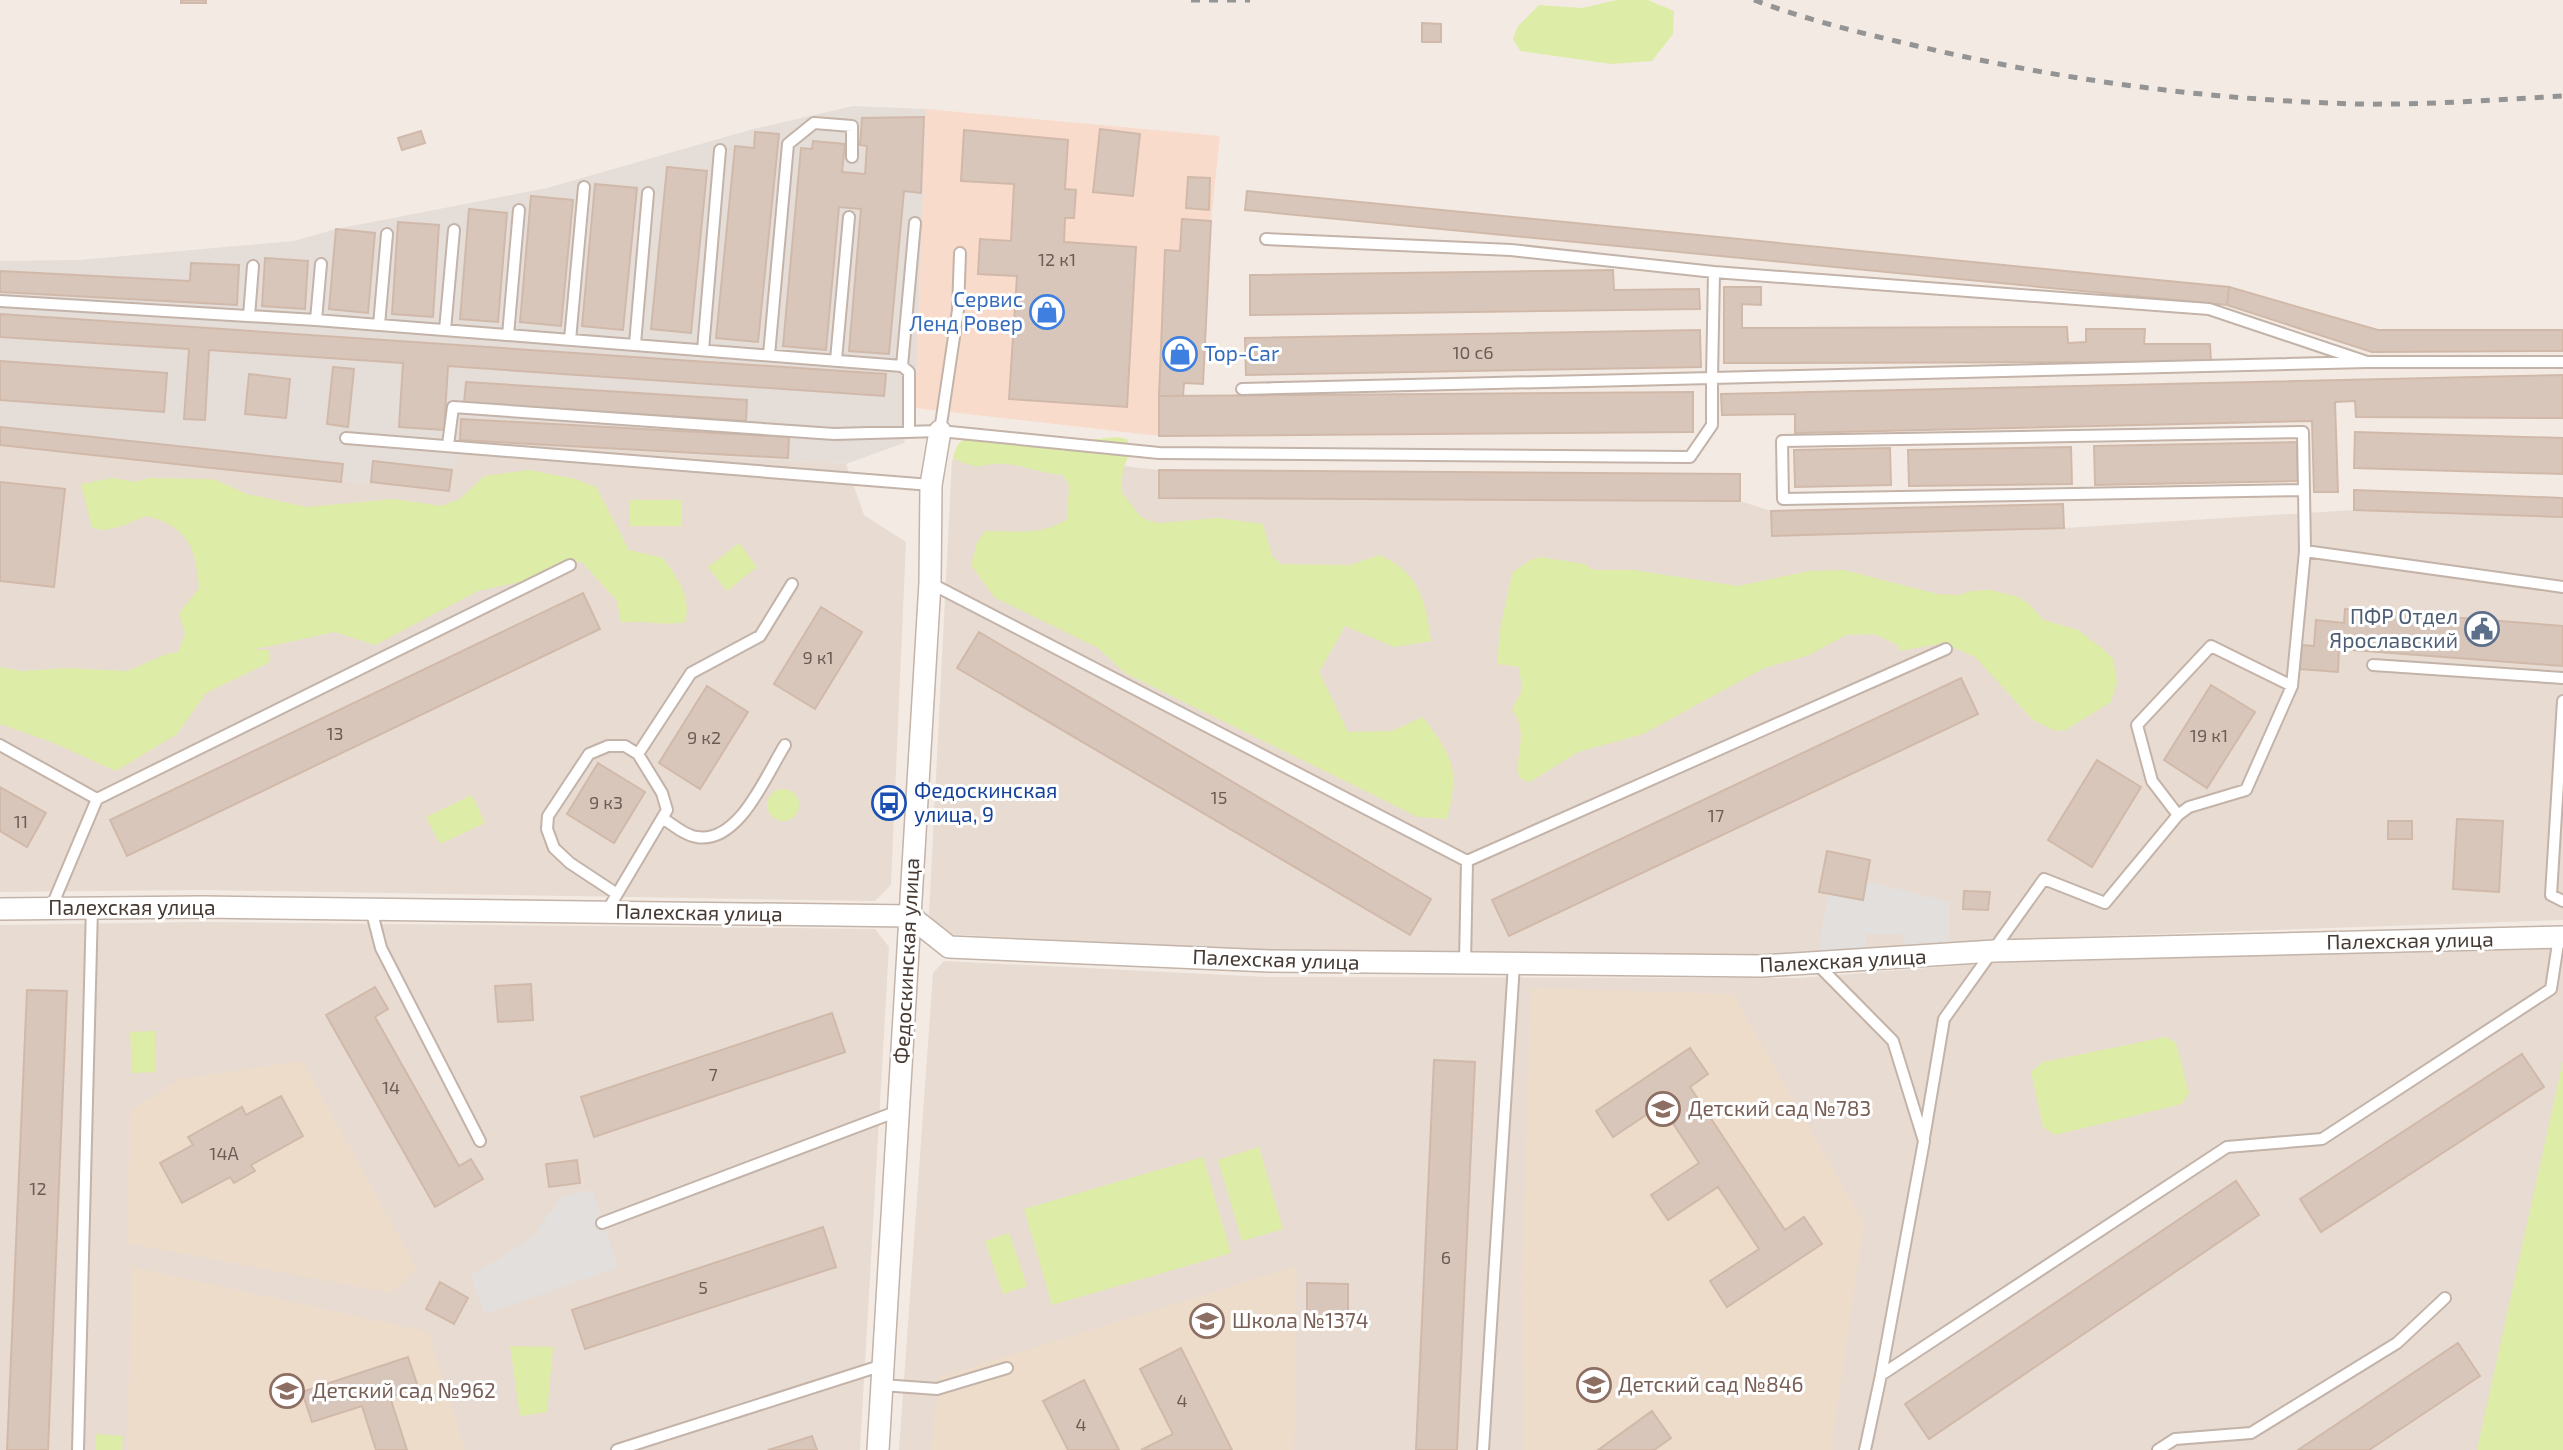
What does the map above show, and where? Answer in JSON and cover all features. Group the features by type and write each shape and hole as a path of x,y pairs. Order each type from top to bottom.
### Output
{"street":[{"name":"Федоскинская улица","path":"878,1450 930,583 931,485 940,431"},
{"name":"Палехская улица","path":"0,909 371,909 612,903 910,916 949,947 1269,961 1514,964 1762,966 1994,951 2561,937"}],"lane":[{"path":"769,355 788,144 814,122 852,126 852,157"},
{"path":"703,350 720,150"},
{"path":"570,340 584,187"},
{"path":"635,344 648,193"},
{"path":"508,335 519,209"},
{"path":"836,360 849,218"},
{"path":"902,366 915,223"},
{"path":"445,330 454,230"},
{"path":"379,325 387,234"},
{"path":"1266,239 1511,250 1714,272 2209,309 2367,362"},
{"path":"940,431 958,310 960,253"},
{"path":"316,320 321,264"},
{"path":"248,316 253,266"},
{"path":"448,445 453,407 834,434 940,431 1159,453 1690,457 1712,425 1714,272"},
{"path":"0,301 316,320 902,366 909,372 909,432"},
{"path":"1242,389 2367,362 2563,362"},
{"path":"1865,1450 1924,1141 1944,1019 2044,879 2105,903 2178,815 2189,807 2246,790 2292,686 2305,551 2304,490 2303,432 1782,441 1783,499 2304,490"},
{"path":"346,438 931,485"},
{"path":"2305,551 2563,587"},
{"path":"51,908 97,799 570,565"},
{"path":"930,583 1467,861"},
{"path":"638,754 691,673 760,636 792,584"},
{"path":"2178,815 2152,781 2137,725 2211,646 2292,686"},
{"path":"1467,861 1946,649"},
{"path":"2374,665 2563,678"},
{"path":"2563,701 2551,895 2563,901"},
{"path":"0,745 97,799"},
{"path":"664,819 694,837 723,833 738,821 785,745"},
{"path":"608,746 625,746 638,754 662,793 667,810 664,819 612,903 554,848 547,829 548,816 589,754 608,746"},
{"path":"1465,963 1467,861"},
{"path":"79,1450 92,908"},
{"path":"371,909 381,948 480,1142"},
{"path":"1881,1375 2227,1147 2322,1139 2551,989 2561,937"},
{"path":"1816,963 1893,1041 1924,1141"},
{"path":"1482,1450 1514,964"},
{"path":"602,1223 898,1111"},
{"path":"2158,1450 2175,1439 2251,1433 2397,1343 2445,1298"},
{"path":"617,1450 883,1375 937,1389 1007,1368"}],"shaded area":[{"path":"853,106 926,109 915,408 904,443 846,464 460,440 449,491 0,445 0,261 78,260 294,241 336,229 547,188 753,129"},
{"path":"926,109 1220,136 1211,221 1203,384 1184,383 1183,396 1159,396 1159,436 915,408"},
{"path":"460,440 846,464 864,515 906,542 891,885 875,901 202,890 0,892 0,445 449,491"},
{"path":"966,448 1159,470 1160,498 1740,501 1771,511 1772,536 2064,528 2354,510 2563,517 2563,920 2073,937 1766,954 1267,951 945,934 929,915 952,460"},
{"path":"1866,881 1950,902 1949,955 1905,958 1903,934 1866,934 1866,960 1816,963 1828,893 1862,900"},
{"path":"201,922 875,929 889,947 860,1450 0,1450 0,925"},
{"path":"2466,946 2563,949 2563,1450 899,1450 933,973 944,961 1268,977 1798,978 2071,957"},
{"name":"Детский сад №783","path":"1531,988 1733,994 1864,1223 1831,1450 1523,1450 1522,1267"},
{"path":"302,1061 417,1269 392,1293 127,1243 130,1111 180,1079"},
{"path":"592,1190 618,1268 484,1314 471,1276 532,1237 562,1196"},
{"name":"Школа №1374","path":"1297,1266 1294,1450 931,1450 939,1377"},
{"name":"Детский сад №962","path":"132,1267 428,1332 465,1450 127,1450"}],"green space":[{"path":"1617,0 1648,0 1674,11 1673,34 1652,61 1611,64 1520,51 1513,39 1518,26 1539,5 1582,8"},
{"path":"974,437 1034,446 1116,437 1127,439 1131,450 1123,469 1121,491 1140,516 1149,521 1161,523 1217,518 1263,524 1272,556 1281,564 1350,565 1379,555 1403,570 1412,579 1423,601 1431,641 1394,647 1345,626 1319,672 1348,732 1392,731 1423,717 1441,743 1451,764 1453,787 1447,819 1418,817 1125,673 1098,648 994,597 971,565 977,542 985,531 1038,530 1067,519 1069,485 1063,475 1007,464 976,466 953,458 960,443"},
{"path":"529,470 575,479 596,487 629,550 663,558 673,573 685,596 685,622 621,623 617,601 582,562 572,562 552,575 478,591 375,645 335,632 252,650 269,650 270,662 206,693 177,734 116,771 54,743 0,724 0,667 22,671 67,668 127,671 178,652 185,634 179,613 199,588 195,561 187,541 172,526 146,516 113,529 92,528 81,484 113,478 136,482 148,478 205,479 216,480 247,494 307,507 394,499 441,506 460,499 484,476"},
{"path":"630,500 682,500 682,526 630,526"},
{"path":"739,543 757,567 727,591 708,567"},
{"path":"1540,557 1585,564 1593,570 1633,570 1738,586 1809,571 1844,570 1937,594 1960,595 1971,591 1990,590 2015,596 2028,603 2043,620 2078,630 2113,659 2117,681 2111,702 2064,731 2053,730 2033,720 1975,657 1944,643 1900,651 1898,645 1874,634 1846,635 1807,656 1764,668 1643,734 1578,752 1530,782 1519,778 1521,735 1512,710 1522,690 1519,667 1497,664 1500,629 1512,573 1530,560"},
{"path":"783,789 794,794 799,805 794,816 783,821 772,816 767,805 772,794"},
{"path":"472,795 485,823 440,844 426,817"},
{"path":"155,1031 156,1072 132,1073 130,1032"},
{"path":"2166,1037 2176,1043 2189,1093 2182,1104 2055,1135 2043,1127 2031,1072 2043,1062"},
{"path":"2563,1061 2563,1450 2477,1450"},
{"path":"1259,1147 1283,1229 1242,1241 1218,1160"},
{"path":"1203,1157 1231,1253 1052,1305 1024,1209"},
{"path":"1009,1233 1027,1286 1003,1294 985,1241"},
{"path":"510,1346 553,1347 547,1412 520,1416"},
{"path":"96,1434 123,1436 122,1450 95,1450"}],"building":[{"path":"181,0 206,0 206,3 181,3"},
{"path":"1422,23 1441,24 1441,42 1422,42"},
{"path":"924,117 921,193 904,191 889,354 849,351 861,209 839,207 826,350 783,346 801,148 812,149 813,141 845,144 842,172 865,174 867,146 860,145 862,118"},
{"path":"1100,129 1140,134 1133,196 1093,192"},
{"path":"964,130 1068,140 1065,189 1076,190 1074,218 1065,218 1064,242 1136,247 1127,407 1009,399 1017,276 978,274 980,239 1011,241 1014,184 961,181"},
{"path":"421,131 425,143 402,150 398,138"},
{"path":"755,132 779,134 758,342 716,338 735,146 754,148"},
{"path":"667,167 707,171 691,333 651,329"},
{"path":"1188,177 1210,178 1209,210 1186,208"},
{"path":"595,184 637,188 623,330 582,326"},
{"path":"1247,191 2229,287 2227,305 1245,210"},
{"path":"531,196 573,200 561,326 520,322"},
{"path":"469,209 507,213 498,322 460,319"},
{"path":"1182,219 1211,221 1203,384 1184,383 1183,396 1159,396 1165,250 1180,251"},
{"path":"398,222 439,225 433,317 392,314"},
{"path":"336,229 375,233 368,313 329,309"},
{"path":"265,258 308,261 305,309 262,306"},
{"path":"191,263 239,265 237,305 0,292 0,271 190,281"},
{"path":"1613,270 1614,290 1699,289 1700,309 1250,315 1250,275"},
{"path":"1724,287 1761,287 1761,305 1742,304 1742,328 2067,327 2068,343 2086,342 2086,329 2145,329 2144,344 2210,344 2211,362 1724,363"},
{"path":"2229,287 2378,330 2563,330 2563,351 2372,352 2227,305"},
{"path":"0,314 886,374 884,396 448,366 444,430 399,427 403,363 209,350 205,420 184,419 189,349 0,337"},
{"path":"1700,330 1701,367 1246,375 1245,338"},
{"path":"0,361 167,373 164,412 0,400"},
{"path":"333,367 354,369 348,427 327,424"},
{"path":"249,374 290,379 286,418 245,414"},
{"path":"2563,375 2563,418 2356,417 2355,401 2335,402 2338,492 2314,492 2312,421 1795,433 1795,414 1722,415 1721,394"},
{"path":"466,382 747,400 746,421 464,403"},
{"path":"1693,392 1693,432 1159,436 1159,396"},
{"path":"461,419 789,437 788,458 460,440"},
{"path":"0,427 343,464 341,482 0,445"},
{"path":"2355,432 2563,438 2563,474 2354,468"},
{"path":"2297,442 2298,481 2095,485 2094,446"},
{"path":"2071,447 2072,484 1909,486 1908,450"},
{"path":"1890,448 1891,485 1795,487 1794,450"},
{"path":"373,461 452,470 449,491 371,482"},
{"path":"1159,470 1740,474 1740,501 1159,498"},
{"path":"0,482 65,489 54,587 0,581"},
{"path":"2354,490 2563,498 2563,517 2354,510"},
{"path":"2063,504 2064,528 1772,536 1771,511"},
{"path":"583,593 600,629 127,856 110,820"},
{"path":"821,607 862,632 815,709 774,684"},
{"path":"2345,609 2563,626 2563,666 2339,649 2338,672 2300,669 2302,645 2314,646 2316,620 2344,623"},
{"path":"979,632 1431,899 1410,935 957,668"},
{"path":"1961,678 1978,714 1509,936 1492,900"},
{"path":"2211,685 2255,712 2207,788 2164,760"},
{"path":"707,686 748,712 700,789 659,763"},
{"path":"2097,760 2141,787 2092,867 2048,840"},
{"path":"598,763 645,792 614,843 567,814"},
{"path":"0,787 46,813 27,847 0,831"},
{"path":"2457,819 2503,821 2499,892 2453,889"},
{"path":"2388,821 2412,821 2412,839 2388,839"},
{"path":"1827,851 1870,860 1863,900 1819,892"},
{"path":"1964,891 1990,892 1988,910 1963,909"},
{"path":"531,984 533,1020 498,1022 495,986"},
{"path":"375,987 388,1009 375,1017 459,1166 471,1159 483,1179 435,1207 326,1015"},
{"path":"27,990 67,991 48,1450 7,1450"},
{"path":"832,1013 845,1052 594,1137 581,1097"},
{"path":"1690,1048 1708,1074 1690,1087 1785,1230 1804,1217 1822,1244 1727,1307 1710,1281 1759,1249 1718,1187 1668,1220 1651,1195 1699,1163 1661,1105 1613,1137 1596,1111"},
{"path":"2522,1054 2544,1087 2321,1232 2300,1199"},
{"path":"1434,1060 1475,1062 1457,1450 1416,1450"},
{"path":"281,1096 303,1136 251,1165 255,1171 234,1183 230,1177 182,1203 160,1163 193,1145 188,1137 242,1107 246,1115"},
{"path":"577,1160 580,1183 549,1187 546,1164"},
{"path":"2236,1181 2259,1215 1929,1439 1905,1404"},
{"path":"823,1227 836,1267 585,1349 572,1310"},
{"path":"440,1282 468,1298 454,1324 426,1309"},
{"path":"1307,1283 1348,1284 1348,1321 1307,1321"},
{"path":"2458,1343 2480,1376 2369,1450 2298,1450"},
{"path":"1181,1348 1232,1450 1141,1450 1173,1434 1140,1369"},
{"path":"408,1357 418,1387 390,1397 407,1450 376,1450 362,1406 312,1422 302,1392"},
{"path":"1084,1380 1119,1450 1068,1450 1043,1401"},
{"path":"1652,1411 1671,1438 1654,1450 1598,1450"},
{"path":"812,1436 817,1450 768,1450 778,1447"}],"railway":[{"path":"1191,0 1250,0"},
{"path":"1754,0 1834,26 1971,58 2080,78 2190,93 2357,104 2563,96"}],"place":[{"name":"Сервис Ленд Ровер","path":"1047,312"},
{"name":"Top-Car","path":"1180,354"},
{"name":"ПФР Отдел Ярославский","path":"2482,629"},
{"name":"Федоскинская улица, 9","path":"889,803"},
{"name":"Детский сад №783","path":"1663,1109"},
{"name":"Школа №1374","path":"1207,1321"},
{"name":"Детский сад №846","path":"1594,1385"},
{"name":"Детский сад №962","path":"287,1391"}]}
